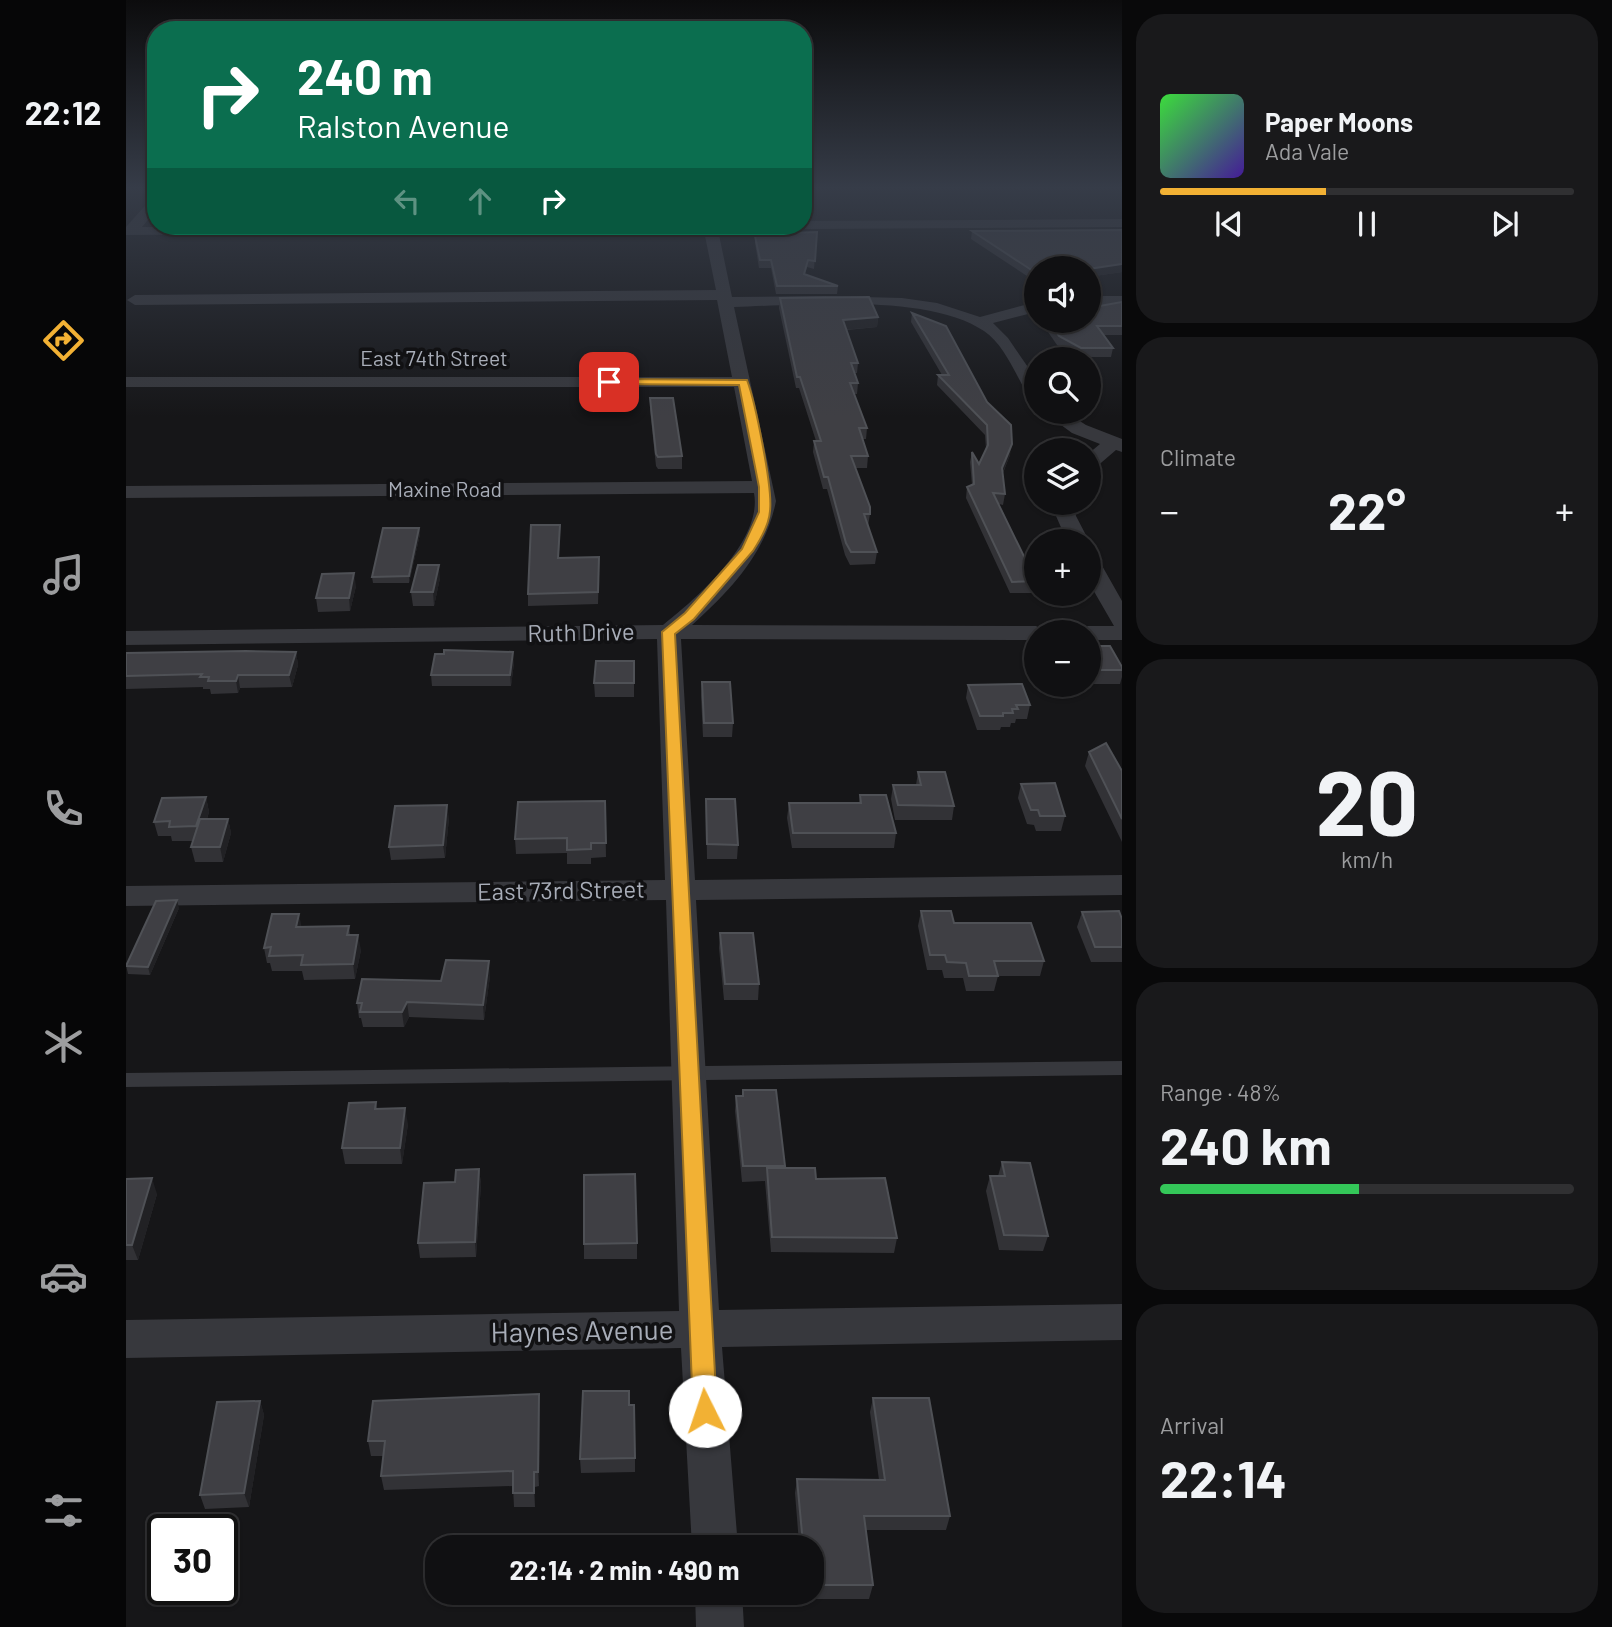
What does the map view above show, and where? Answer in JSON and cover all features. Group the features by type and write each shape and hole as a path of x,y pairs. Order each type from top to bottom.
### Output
{"street":[{"path":"714,1535 699,1329 668,632 689,616 747,551 755,539 765,512 765,487 719,265"},
{"path":"135,300 726,299 903,303 945,310 979,322 997,334 1024,376"},
{"path":"1101,301 1122,301"},
{"path":"979,322 1024,310"},
{"name":"East 74th Street","path":"126,382 743,382"},
{"path":"1071,424 1117,444"},
{"path":"1101,455 1117,444"},
{"name":"Maxine Road","path":"126,492 765,487"},
{"path":"1101,583 1122,621"},
{"name":"Ruth Drive","path":"126,638 668,632 1024,633"},
{"path":"1101,633 1122,633"},
{"name":"East 73rd Street","path":"126,896 1122,885"},
{"name":"Haynes Avenue","path":"126,1339 1122,1322"},
{"path":"719,1605 720,1627"}],"lane":[{"path":"126,1080 1122,1068"}],"building":[{"path":"772,265 807,265 804,274 838,286 777,286"},
{"path":"869,297 878,317 843,320 858,363 851,363 858,383 850,383 867,428 859,428 868,456 851,456 870,507 870,514 864,514 877,552 851,552 846,543 828,477 824,477 814,441 821,441 800,377 797,377 780,298"},
{"path":"1122,302 1122,326 1101,326 1101,306"},
{"path":"912,313 946,326 987,402 1011,425 1012,444 1002,468 1005,494 993,493 1024,556 1024,582 1012,582 967,487 974,484 972,452 979,464 988,445 987,425 938,375 949,375"},
{"path":"1101,332 1113,348 1079,347 1057,333"},
{"path":"650,398 673,398 682,456 658,457 656,454"},
{"path":"531,525 560,525 558,558 599,557 598,592 528,594"},
{"path":"383,528 419,528 409,576 372,577"},
{"path":"418,565 439,565 433,592 411,592"},
{"path":"354,573 349,598 316,598 322,574"},
{"path":"1101,646 1110,646 1122,670 1101,670"},
{"path":"444,650 513,652 510,675 431,675 435,654 444,654"},
{"path":"296,652 289,675 238,675 236,681 208,681 209,677 200,677 202,674 126,676 126,653"},
{"path":"596,661 634,661 634,683 594,683"},
{"path":"702,682 730,682 733,723 704,723"},
{"path":"1022,684 1024,697 1027,697 1030,705 1016,705 1018,709 1012,709 1013,713 1003,713 1003,716 980,716 968,685"},
{"path":"1106,743 1122,771 1122,819 1089,752"},
{"path":"918,772 945,772 954,806 898,805 893,785 921,785"},
{"path":"1055,783 1065,816 1040,816 1038,810 1031,810 1021,784"},
{"path":"860,795 886,795 896,833 793,833 789,803 861,803"},
{"path":"206,797 196,826 169,827 170,821 154,822 162,798"},
{"path":"706,799 735,799 738,845 707,844"},
{"path":"605,801 606,843 591,843 591,849 567,850 567,838 515,839 518,802"},
{"path":"447,805 443,845 389,847 395,806"},
{"path":"200,819 228,819 220,847 191,847"},
{"path":"177,900 148,967 126,966 156,901"},
{"path":"921,911 951,911 954,923 1031,923 1044,961 994,961 998,976 969,976 966,963 947,962 945,955 930,955"},
{"path":"1119,911 1122,919 1122,947 1095,947 1082,912"},
{"path":"272,914 299,914 296,927 349,926 347,935 358,935 353,964 301,965 303,955 269,956 271,947 264,948"},
{"path":"720,933 753,933 759,984 725,984"},
{"path":"446,960 489,961 483,1005 407,1002 402,1012 360,1012 362,1003 357,1003 362,979 441,981"},
{"path":"743,1090 776,1090 785,1166 743,1166 736,1096 743,1096"},
{"path":"376,1102 375,1109 405,1108 400,1148 342,1148 349,1103"},
{"path":"1002,1162 1030,1163 1048,1236 1004,1235 990,1176 1005,1176"},
{"path":"767,1168 815,1168 816,1179 885,1178 897,1238 772,1237"},
{"path":"479,1169 475,1242 418,1243 424,1183 455,1182 456,1170"},
{"path":"635,1174 637,1243 584,1244 584,1175"},
{"path":"152,1178 132,1245 126,1245 126,1179"},
{"path":"583,1391 629,1391 629,1405 634,1405 635,1458 580,1459"},
{"path":"539,1394 538,1472 534,1472 534,1493 513,1493 513,1471 381,1476 385,1441 368,1441 373,1401"},
{"path":"873,1398 929,1398 950,1516 864,1516 873,1585 824,1585 824,1535 802,1535 797,1479 885,1480"},
{"path":"260,1401 244,1493 200,1495 217,1402"}],"route":[{"path":"609,382 743,382 765,487 765,512 755,539 747,551 689,616 668,632 699,1329 705,1411"}]}
